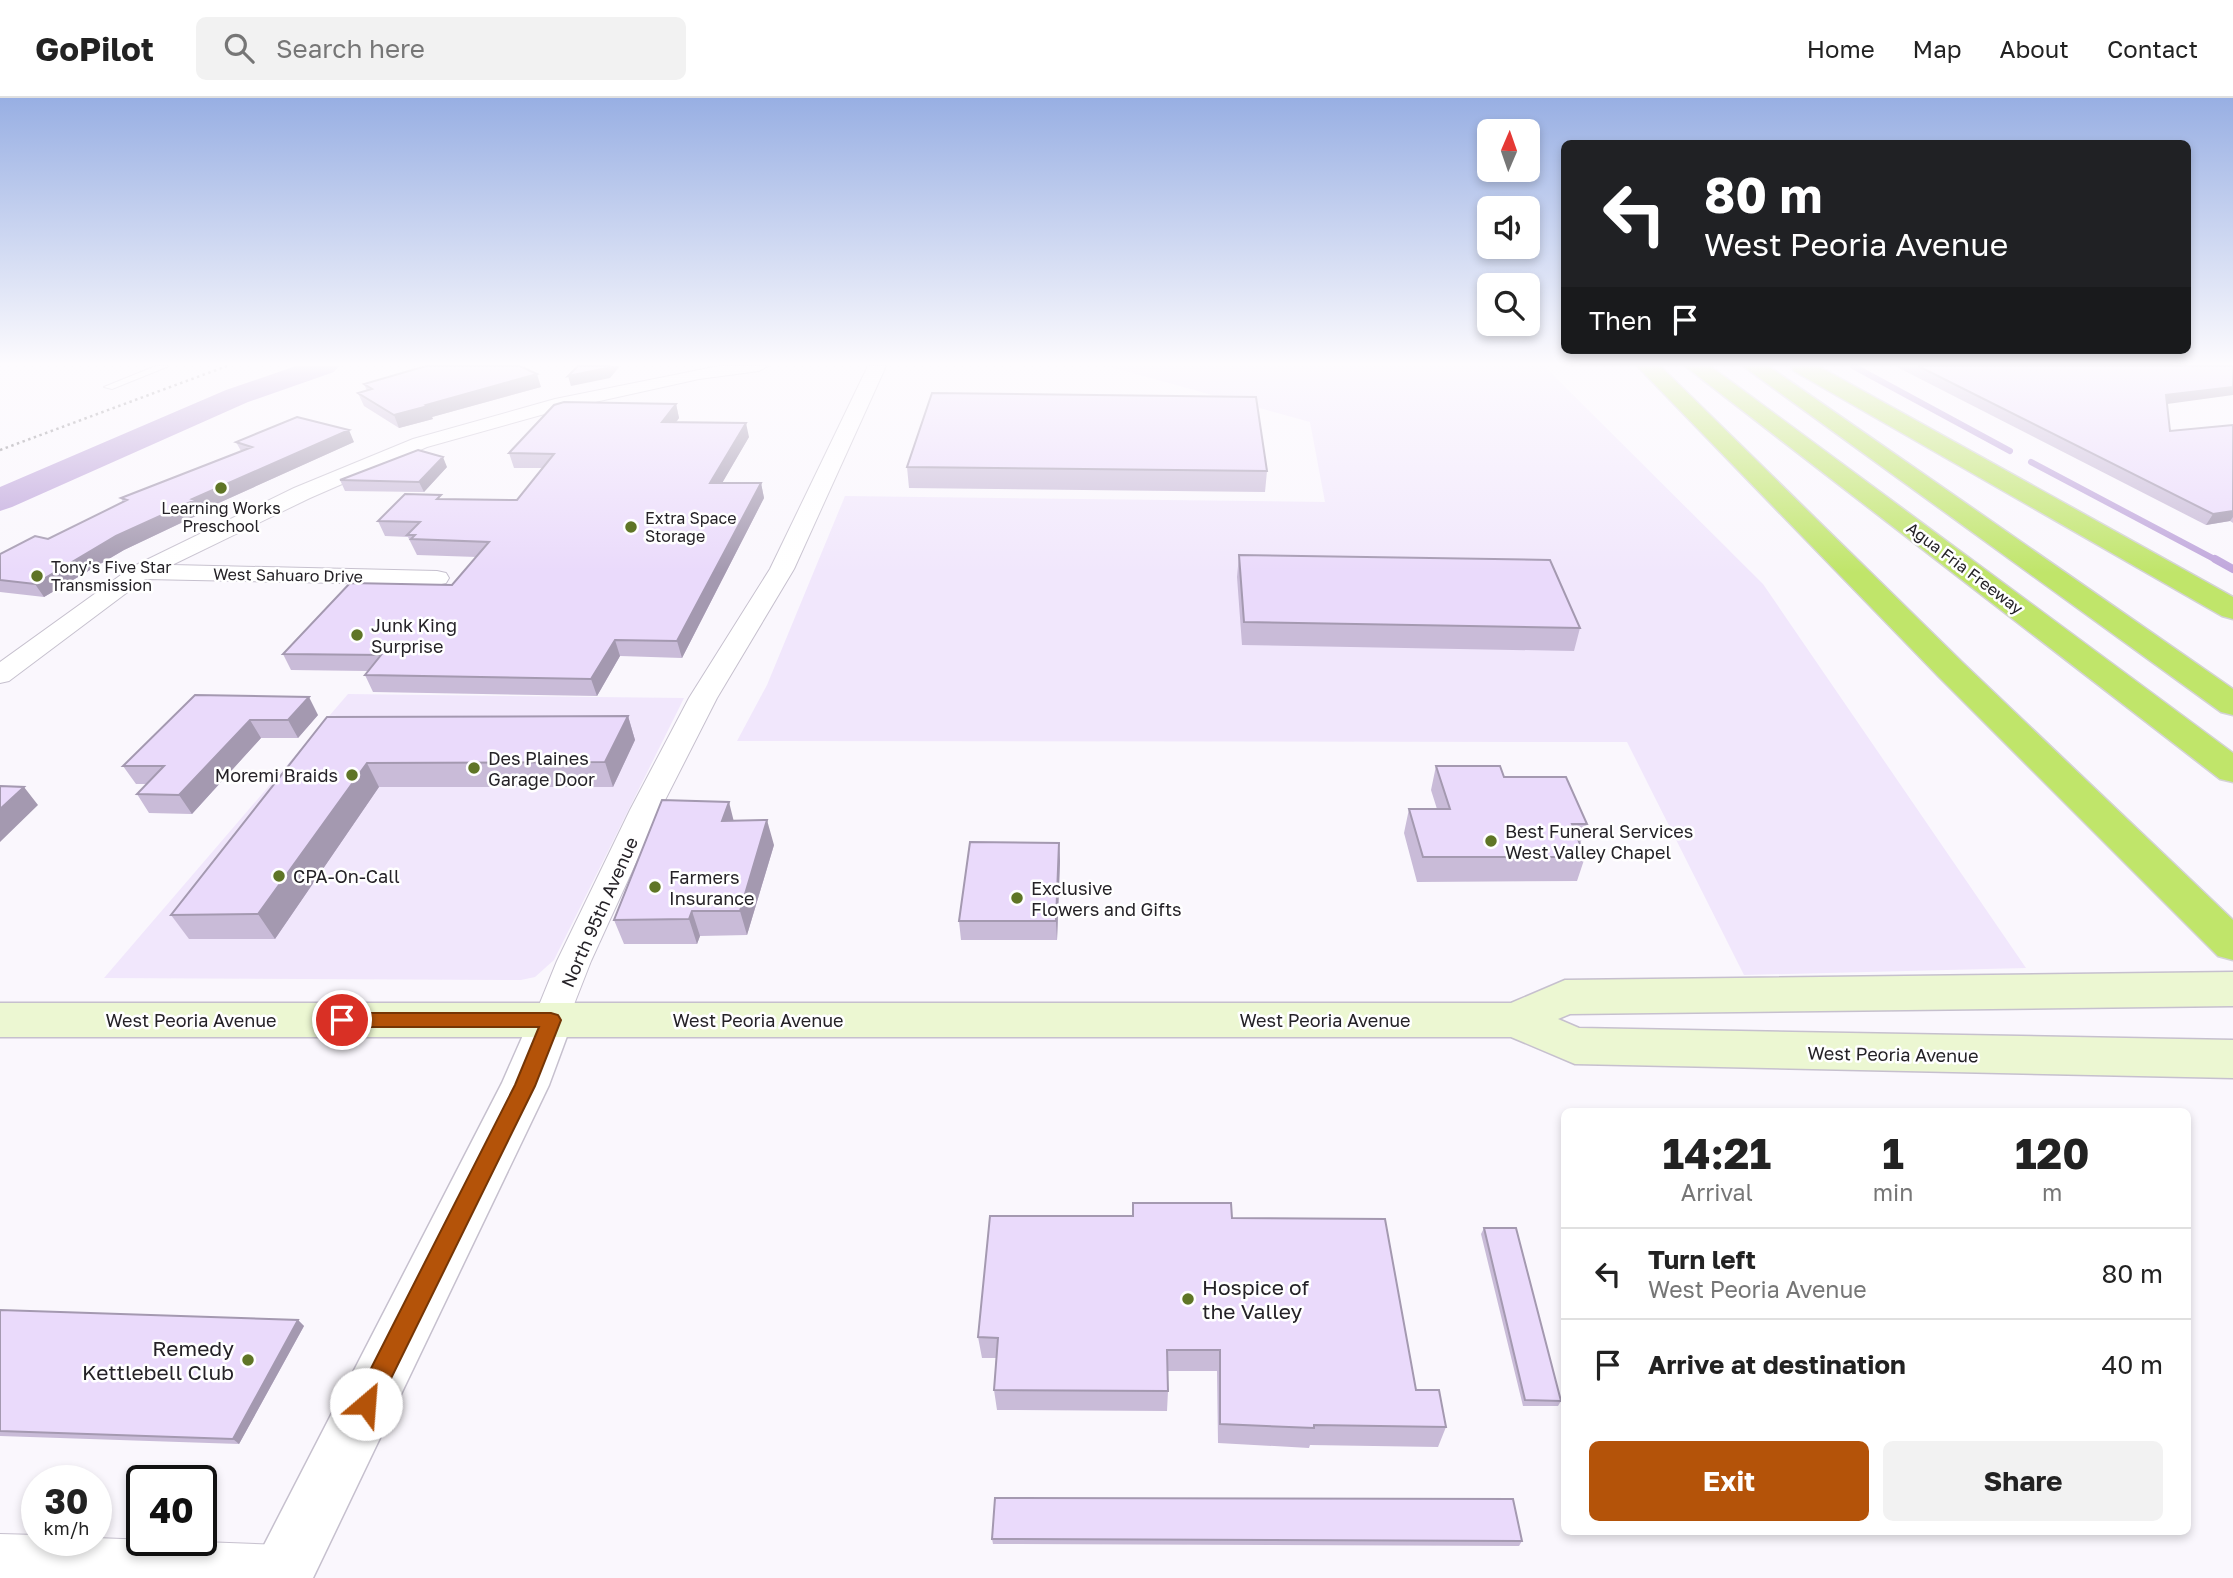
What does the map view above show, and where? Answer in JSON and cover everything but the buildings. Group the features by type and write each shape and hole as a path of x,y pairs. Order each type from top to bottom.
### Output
{"highway":[{"path":"1717,435 1951,670 2233,945"},
{"name":"Agua Fria Freeway","path":"1788,435 2233,771"},
{"path":"1852,435 2233,705"},
{"path":"1924,435 2233,610"}],"main road":[{"name":"West Peoria Avenue","path":"1516,1020 1565,997 2233,989"},
{"name":"West Peoria Avenue","path":"0,1020 1516,1020 1575,1046 2233,1059"}],"street":[{"path":"0,675 140,572 302,493 444,435"},
{"name":"North 95th Avenue","path":"281,1574 525,1086 574,961 645,810 703,698 782,569 845,435"},
{"name":"West Sahuaro Drive","path":"140,572 437,578"},
{"path":"0,1560 281,1574"}],"path":[{"path":"0,450 40,435"}],"shaded area":[{"path":"1312,435 1613,435 1763,584 2026,968 1744,975 1627,742 737,741 767,685 845,496 1325,502"},
{"path":"348,694 684,698 554,960 535,977 521,980 104,978"}],"waterway":[{"path":"0,500 148,435"},
{"path":"1981,435 2010,451"},
{"path":"2031,462 2218,561"},
{"path":"2215,559 2233,569"}],"place":[{"name":"Learning Works Preschool","path":"221,488"},
{"name":"Extra Space Storage","path":"631,527"},
{"name":"Tony's Five Star Transmission","path":"37,576"},
{"name":"Junk King Surprise","path":"357,635"},
{"name":"Des Plaines Garage Door","path":"474,768"},
{"name":"Moremi Braids","path":"352,775"},
{"name":"Best Funeral Services West Valley Chapel","path":"1491,841"},
{"name":"CPA-On-Call","path":"279,876"},
{"name":"Farmers Insurance","path":"655,887"},
{"name":"Exclusive Flowers and Gifts","path":"1017,898"},
{"name":"Hospice of the Valley","path":"1188,1299"},
{"name":"Remedy Kettlebell Club","path":"248,1360"}],"route":[{"path":"342,1020 551,1020 525,1086 366,1404"}]}
